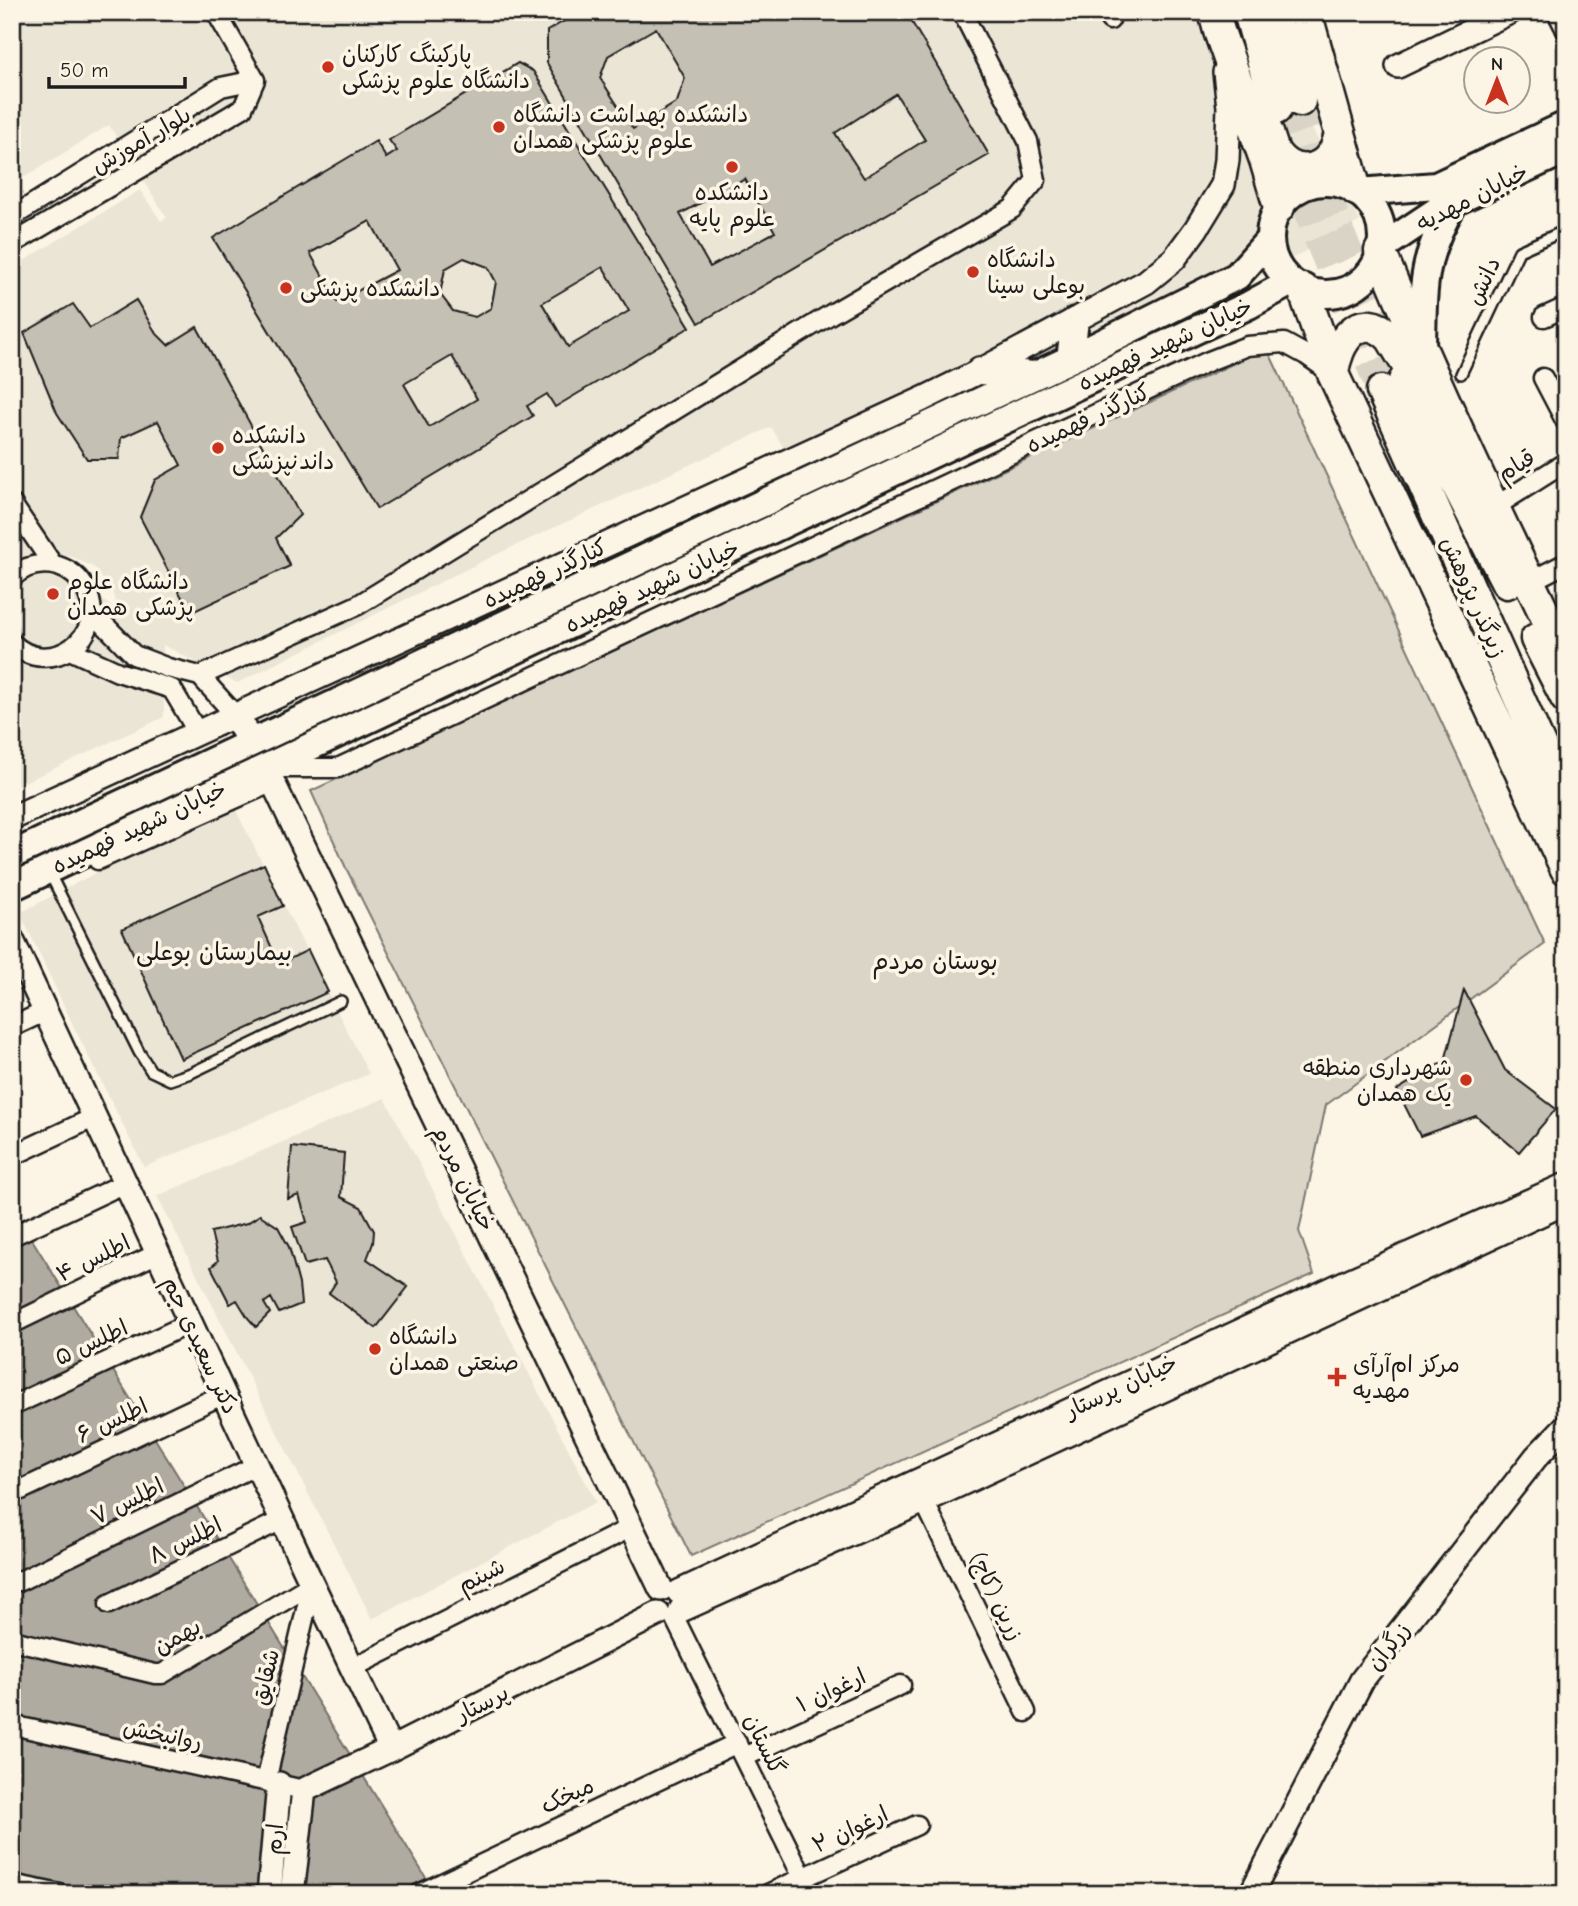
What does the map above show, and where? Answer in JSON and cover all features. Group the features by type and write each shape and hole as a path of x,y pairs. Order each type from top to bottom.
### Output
{"highway":[{"path":"1249,12 1288,105 1275,12"},
{"path":"1306,12 1357,191"},
{"path":"1217,22 1279,207"},
{"path":"1236,77 1254,92 1275,152 1286,165 1300,170 1312,169 1332,155 1340,133"},
{"path":"1381,250 1422,352 1478,476 1566,658"},
{"path":"1297,286 1333,374 1566,869"},
{"path":"1333,374 1337,352 1349,334 1361,327 1370,326 1384,331 1478,476"},
{"name":"زیرگذر پژوهش","path":"1566,698 1393,386 1566,803"}],"main road":[{"name":"خیابان مهدیه","path":"1357,191 1436,186 1566,125"},
{"name":"خیابان مهدیه","path":"1381,250 1441,208 1566,150"},
{"path":"1323,181 1340,183 1357,191 1370,203 1378,217 1382,233 1381,250 1374,267 1362,281 1346,290 1329,294 1311,292 1297,286 1280,271 1269,240 1271,223 1279,207 1290,194 1305,185 1323,181"},
{"path":"1422,352 1425,269 1437,233 1455,202"},
{"name":"خیابان شهید فهمیده","path":"12,855 1070,359 1237,276 1269,240"},
{"name":"خیابان شهید فهمیده","path":"12,887 51,875 270,775 1249,305 1297,286"},
{"path":"1070,359 1075,321"},
{"path":"980,371 1037,375"},
{"path":"236,716 251,742"}],"street":[{"path":"216,12 255,80"},
{"path":"200,676 358,605 831,314 1012,209 1036,180 1028,141 962,12"},
{"path":"1398,66 1510,12"},
{"path":"1557,12 1566,30"},
{"name":"کنارگذر فهمیده","path":"12,818 923,399 1146,282 1174,259 1223,185 1229,107 1217,22"},
{"name":"بلوار آموزش","path":"12,217 221,87 255,80"},
{"name":"بلوار آموزش","path":"12,244 243,108 255,80"},
{"path":"110,158 122,179"},
{"path":"1544,317 1566,307"},
{"name":"کنارگذر فهمیده","path":"270,775 338,768 1247,345 1283,343 1333,374"},
{"path":"1543,378 1566,422"},
{"name":"قیام","path":"1493,508 1566,462"},
{"path":"12,504 53,565"},
{"path":"1529,582 1566,563"},
{"path":"12,578 27,568 40,564 66,569 77,576 85,587 92,612 89,627 81,640 70,650 57,656 28,654 12,643"},
{"path":"92,612 134,655 200,676 236,716"},
{"path":"70,650 118,672 172,689 198,733"},
{"name":"خیابان مردم","path":"270,775 671,1604"},
{"path":"12,899 51,875"},
{"name":"دکتر سعیدی جم","path":"12,940 391,1749"},
{"path":"12,1027 46,1011"},
{"path":"12,1156 95,1117"},
{"path":"12,1236 125,1182"},
{"name":"خیابان پرستار","path":"671,1604 1351,1280 1566,1185"},
{"name":"خیابان پرستار","path":"671,1604 925,1500 1566,1202"},
{"name":"اطلس ۴","path":"12,1324 158,1253"},
{"name":"اطلس ۵","path":"12,1406 190,1323"},
{"name":"اطلس ۶","path":"21,1490 224,1394"},
{"name":"زرگران","path":"1251,1894 1362,1680 1536,1457 1566,1426"},
{"name":"اطلس ۷","path":"20,1581 257,1465"},
{"name":"زرین (کاج)","path":"925,1500 1026,1712"},
{"name":"اطلس ۸","path":"109,1604 282,1520"},
{"name":"شبنم","path":"352,1668 632,1527"},
{"name":"بهمن","path":"12,1640 162,1674 312,1584"},
{"name":"شقایق","path":"272,1783 312,1584"},
{"name":"پرستار","path":"304,1790 391,1749 671,1604"},
{"name":"گلستان","path":"671,1604 807,1886"},
{"name":"ارغوان ۱","path":"740,1750 901,1685"},
{"name":"روانبخش","path":"12,1725 304,1790"},
{"name":"میخک","path":"419,1894 740,1750"},
{"name":"ارم","path":"269,1894 272,1783"},
{"name":"ارم","path":"292,1894 304,1790"},
{"name":"ارغوان ۲","path":"768,1894 807,1886 917,1825"},
{"path":"12,1884 60,1894"}],"lane":[{"name":"دانش","path":"1461,374 1518,251 1566,230"},
{"path":"51,875 139,1052 151,1071 170,1080 191,1073 341,1001"}],"shaded area":[{"path":"12,12 1260,12 1266,39 1360,221 1202,308 813,495 771,427 491,557 237,683 163,645 164,717 12,788 12,502 26,542 119,612 113,594 95,568 60,554 50,547 12,487 12,268 140,190 161,221 167,218 109,125 12,185"},
{"name":"بوستان مردم","path":"1267,348 1545,944 1326,1105 1299,1231 1314,1274 691,1556 346,868 311,791"},
{"path":"231,801 369,1074 144,1167 20,913"},
{"name":"دانشگاه صنعتی همدان","path":"385,1098 596,1502 372,1619 157,1196"},
{"path":"12,1207 436,1894 12,1894"}],"building":[{"name":"دانشکده علوم پایه","path":"580,12 906,12 989,155 699,323 547,63 547,31","holes":["656,28 685,78 677,102 633,129 600,78 608,56","896,94 925,140 864,178 835,133","745,179 775,232 710,267 680,214"]},
{"name":"دانشکده پزشکی","path":"518,63 533,71 690,327 555,407 547,394 527,406 533,416 377,509 213,238 376,141 386,158 397,151 389,140","holes":["370,221 397,270 337,302 310,253","464,258 488,267 496,282 491,308 475,317 453,311 440,294 445,269","603,267 629,311 568,347 542,303","452,356 477,399 429,427 404,384"]},
{"name":"دانشکده داندنپزشکی","path":"136,300 156,333 168,345 197,327 300,515 276,538 290,566 190,613 140,517 155,480 181,465 158,421 121,438 119,459 87,459 57,413 24,333 73,304 90,328"},
{"path":"264,864 283,906 258,917 279,964 308,950 328,992 181,1059 122,929"},
{"name":"شهرداری منطقه یک همدان","path":"1464,990 1505,1070 1556,1109 1519,1152 1476,1116 1420,1136 1397,1090 1445,1061"},
{"path":"292,1147 344,1153 341,1197 361,1207 374,1231 367,1259 408,1287 376,1328 329,1293 336,1282 325,1260 305,1265 292,1227 307,1222 299,1195 288,1199"},
{"path":"260,1215 278,1227 289,1247 299,1284 301,1304 279,1313 271,1298 264,1303 270,1313 256,1327 237,1300 230,1304 211,1267 218,1261 211,1232 247,1223"}],"tunnel":[{"path":"1300,101 1337,227 1390,349"},
{"path":"1276,109 1317,234 1382,391"}],"place":[{"name":"پارکینگ کارکنان دانشگاه علوم پزشکی","path":"328,67"},
{"name":"دانشکده بهداشت دانشگاه علوم پزشکی همدان","path":"499,127"},
{"name":"دانشکده علوم پایه","path":"732,167"},
{"name":"دانشگاه بوعلی سینا","path":"973,272"},
{"name":"دانشکده پزشکی","path":"286,288"},
{"name":"دانشکده داندنپزشکی","path":"218,448"},
{"name":"دانشگاه علوم پزشکی همدان","path":"53,594"},
{"name":"شهرداری منطقه یک همدان","path":"1466,1080"},
{"name":"دانشگاه صنعتی همدان","path":"375,1349"},
{"name":"مرکز ام‌آر‌آی مهدیه","path":"1337,1377"}],"district":[{"name":"بیمارستان بوعلی","path":"214,952"},
{"name":"بوستان مردم","path":"935,961"}]}
